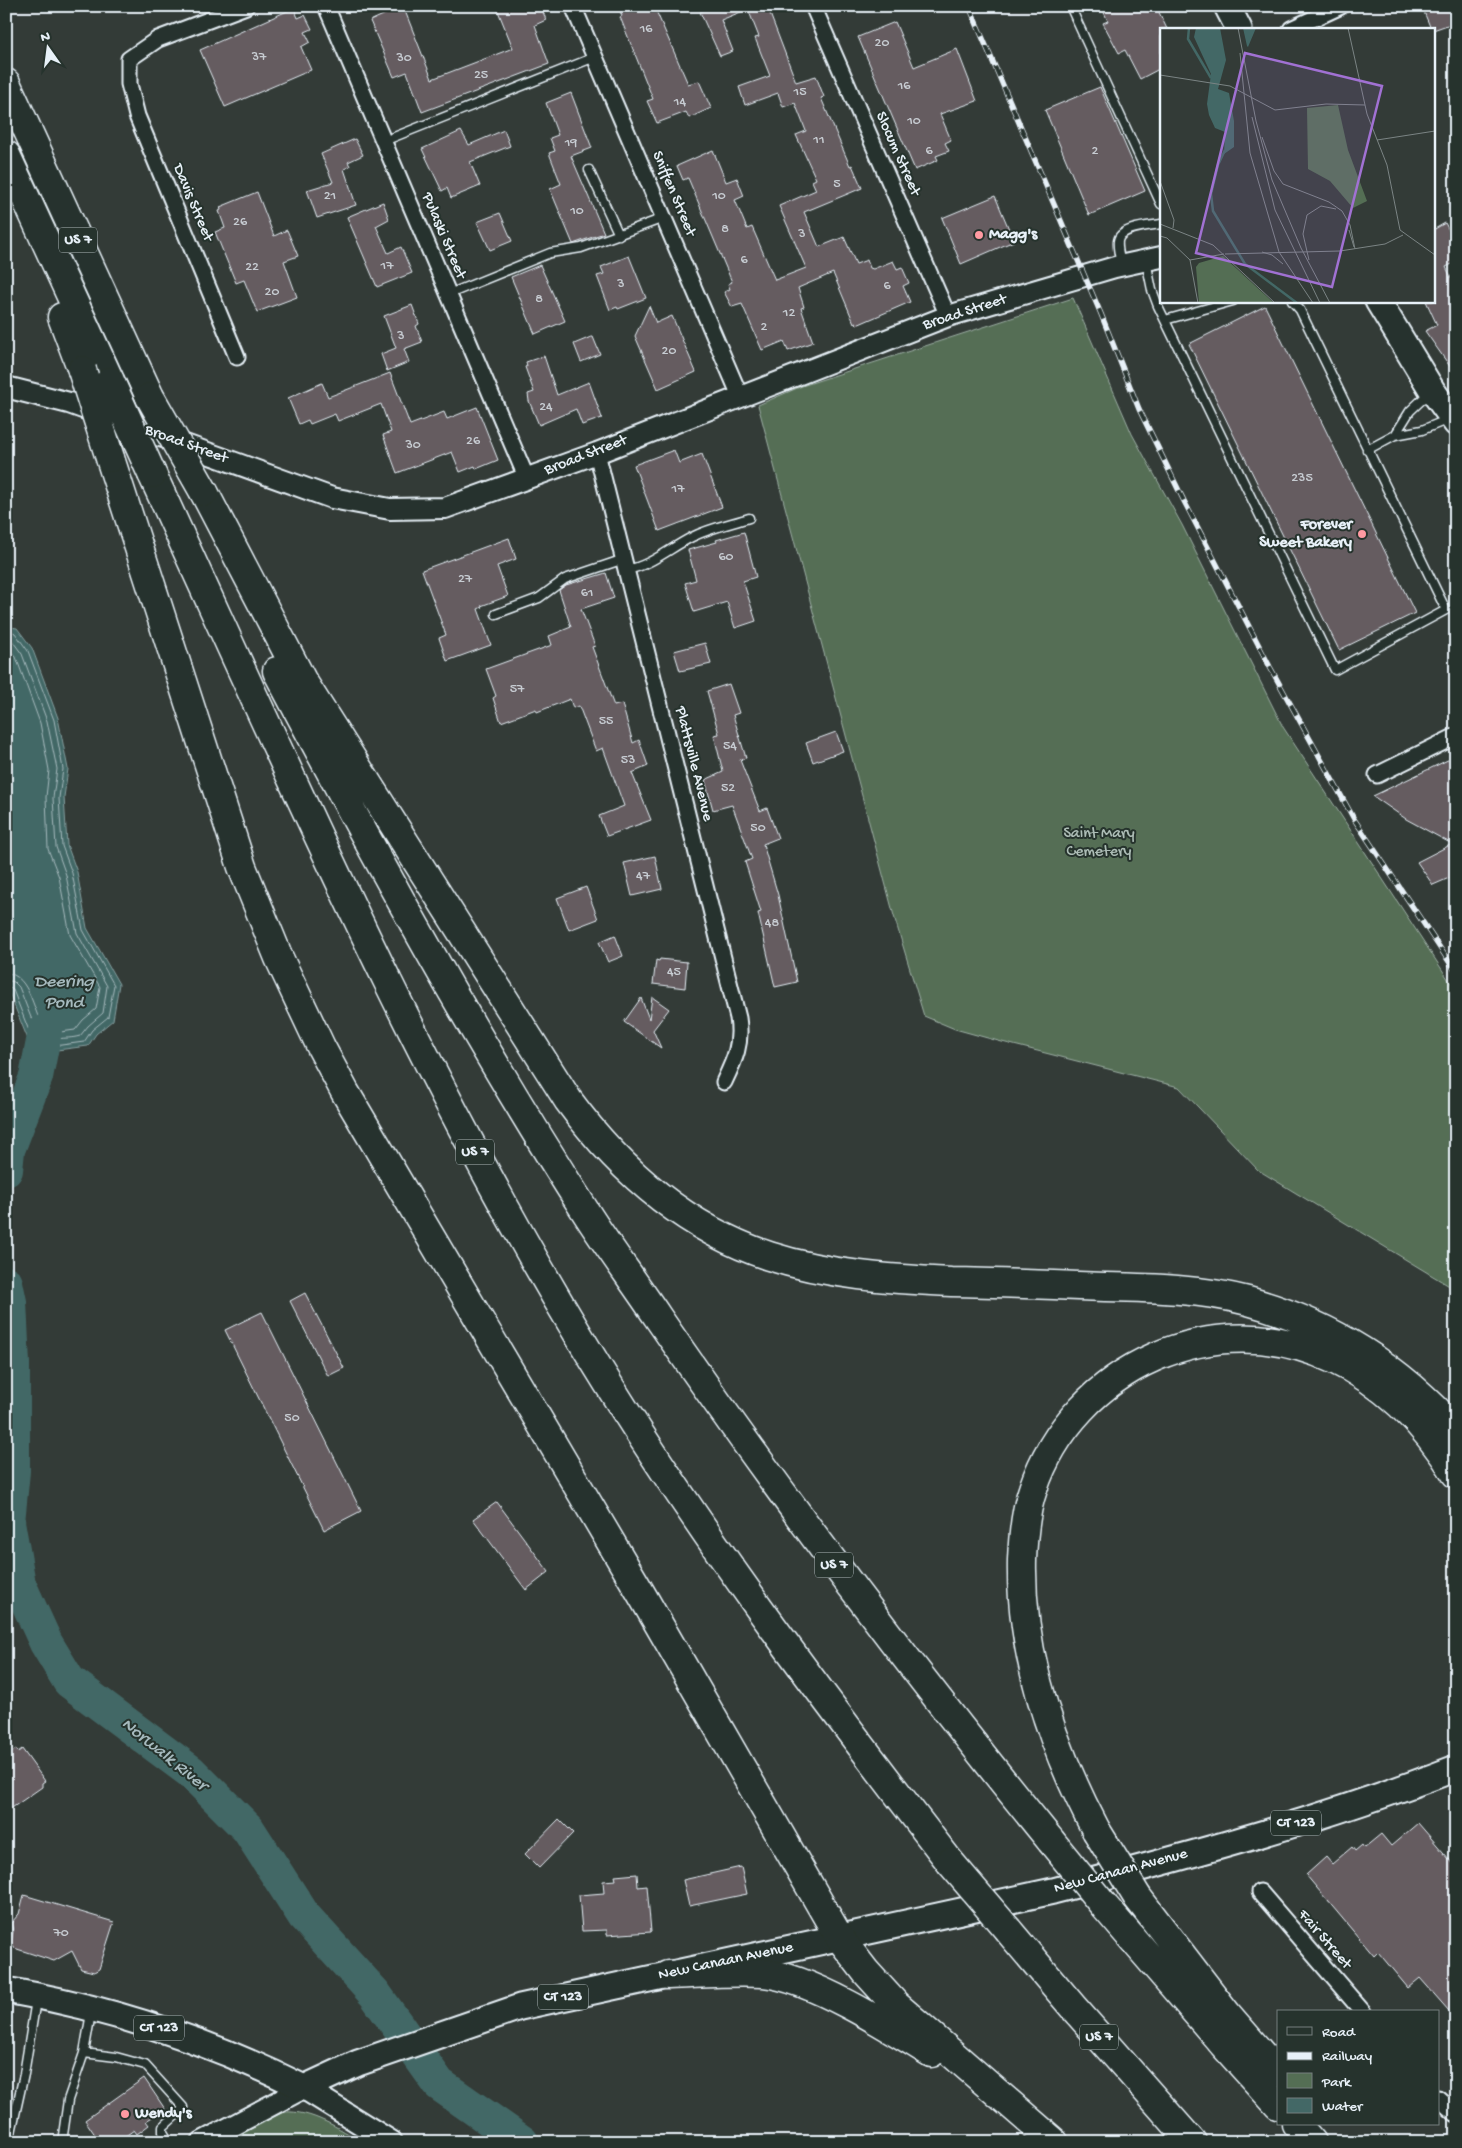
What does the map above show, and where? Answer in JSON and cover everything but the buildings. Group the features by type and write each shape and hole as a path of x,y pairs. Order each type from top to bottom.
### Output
{"highway":[{"name":"US 7","path":"6,83 150,397 198,491 277,670 376,856 481,1040 591,1220 710,1393 834,1565 935,1697 1105,1907 1277,2104"},
{"name":"US 7","path":"6,155 384,974 446,1098 547,1281 619,1400 695,1517 824,1698 950,1862 1073,2007 1192,2142"},
{"path":"6,192 52,293 82,370 242,867 279,958 321,1047 393,1176 639,1590 839,1937 866,1972 896,2005 1054,2142"},
{"path":"198,491 302,680 568,1100 587,1126 623,1166 664,1200 714,1232 742,1245 769,1256 828,1271 928,1281 1159,1289 1220,1295 1248,1301 1301,1319 1354,1345 1406,1381 1428,1400 1456,1431"},
{"path":"1277,2072 1227,2014 1138,1898 1096,1830 1065,1764 1040,1693 1029,1645 1022,1594 1025,1519 1032,1490 1043,1462 1066,1426 1096,1393 1120,1374 1148,1359 1174,1349 1222,1340 1249,1339 1280,1342 1332,1358 1360,1373 1382,1388 1418,1423 1456,1474"},
{"path":"668,1975 764,1973 803,1985 887,2026 952,2066 1012,2107"},
{"path":"1298,2126 1312,2142"},
{"path":"1316,2126 1327,2142"}],"main road":[{"path":"1227,6 1238,28"},
{"path":"1379,302 1432,390 1454,421"},
{"name":"New Canaan Avenue","path":"304,2088 366,2060 460,2027 535,2004 1053,1891 1142,1868 1300,1821 1456,1768"},
{"name":"CT 123","path":"6,1990 92,2008 162,2029 250,2062 304,2088"},
{"path":"304,2088 391,2142"}],"street":[{"name":"Davis Street","path":"236,357 136,116 129,84 129,59 158,39 246,6"},
{"name":"Pulaski Street","path":"326,6 527,479"},
{"name":"Sniffen Street","path":"573,6 740,396"},
{"name":"Slocum Street","path":"813,6 948,316"},
{"path":"1293,28 1341,6"},
{"name":"Broad Street","path":"6,387 69,403 332,498 390,509 445,508 597,453 948,316 1122,266 1153,259"},
{"name":"Plattsville Avenue","path":"597,453 738,1018 740,1036 735,1059 724,1082"},
{"path":"1377,776 1456,736"},
{"name":"Fair Street","path":"1260,1892 1361,2010"},
{"path":"202,2142 304,2088"},
{"path":"1440,2100 1456,2114"}],"lane":[{"path":"1070,6 1160,202"},
{"path":"384,141 595,57"},
{"path":"589,170 619,235"},
{"path":"449,294 498,276 550,253 581,248 664,218"},
{"path":"1122,266 1118,241 1120,236 1126,231 1160,224"},
{"path":"1153,259 1152,290 1164,320 1335,670 1446,610 1300,310 1293,302"},
{"path":"1164,320 1229,302"},
{"path":"1395,435 1410,411 1432,390"},
{"path":"1367,450 1395,435 1454,421"},
{"path":"496,614 539,598 565,579 625,565 640,568 693,536 712,528 749,518"},
{"path":"9,2142 24,2074 36,1996"},
{"path":"62,2142 68,2100 84,2053 92,2008"},
{"path":"84,2053 140,2062 152,2070 183,2107 163,2127 169,2142"}],"green space":[{"name":"Saint Mary Cemetery","path":"1073,298 1132,434 1182,525 1283,727 1456,991 1456,1290 1258,1170 1179,1087 955,1029 924,1016 894,916 758,405 802,386"},
{"path":"284,2112 294,2112 315,2117 363,2142 228,2142 257,2124"}],"water":[{"name":"Deering Pond","path":"6,619 10,627 17,628 32,648 58,718 68,769 64,797 67,845 77,872 87,928 119,984 113,1020 96,1034 88,1046 57,1050 51,1062 36,1077 25,1067 29,1042 6,985"}],"waterway":[{"name":"Norwalk River","path":"6,1170 8,1150 36,1077 45,1031"},
{"name":"Norwalk River","path":"6,1283 10,1302 13,1364 13,1471 8,1522 19,1584 46,1643 69,1681 191,1772 248,1829 304,1916 375,1994 439,2084 522,2142"}],"railway":[{"path":"969,6 1101,314 1139,409 1184,501 1270,667 1354,819 1456,972"}],"place":[{"name":"Magg's","path":"979,235"},
{"name":"Forever Sweet Bakery","path":"1362,534"},
{"name":"Wendy's","path":"125,2114"}]}
